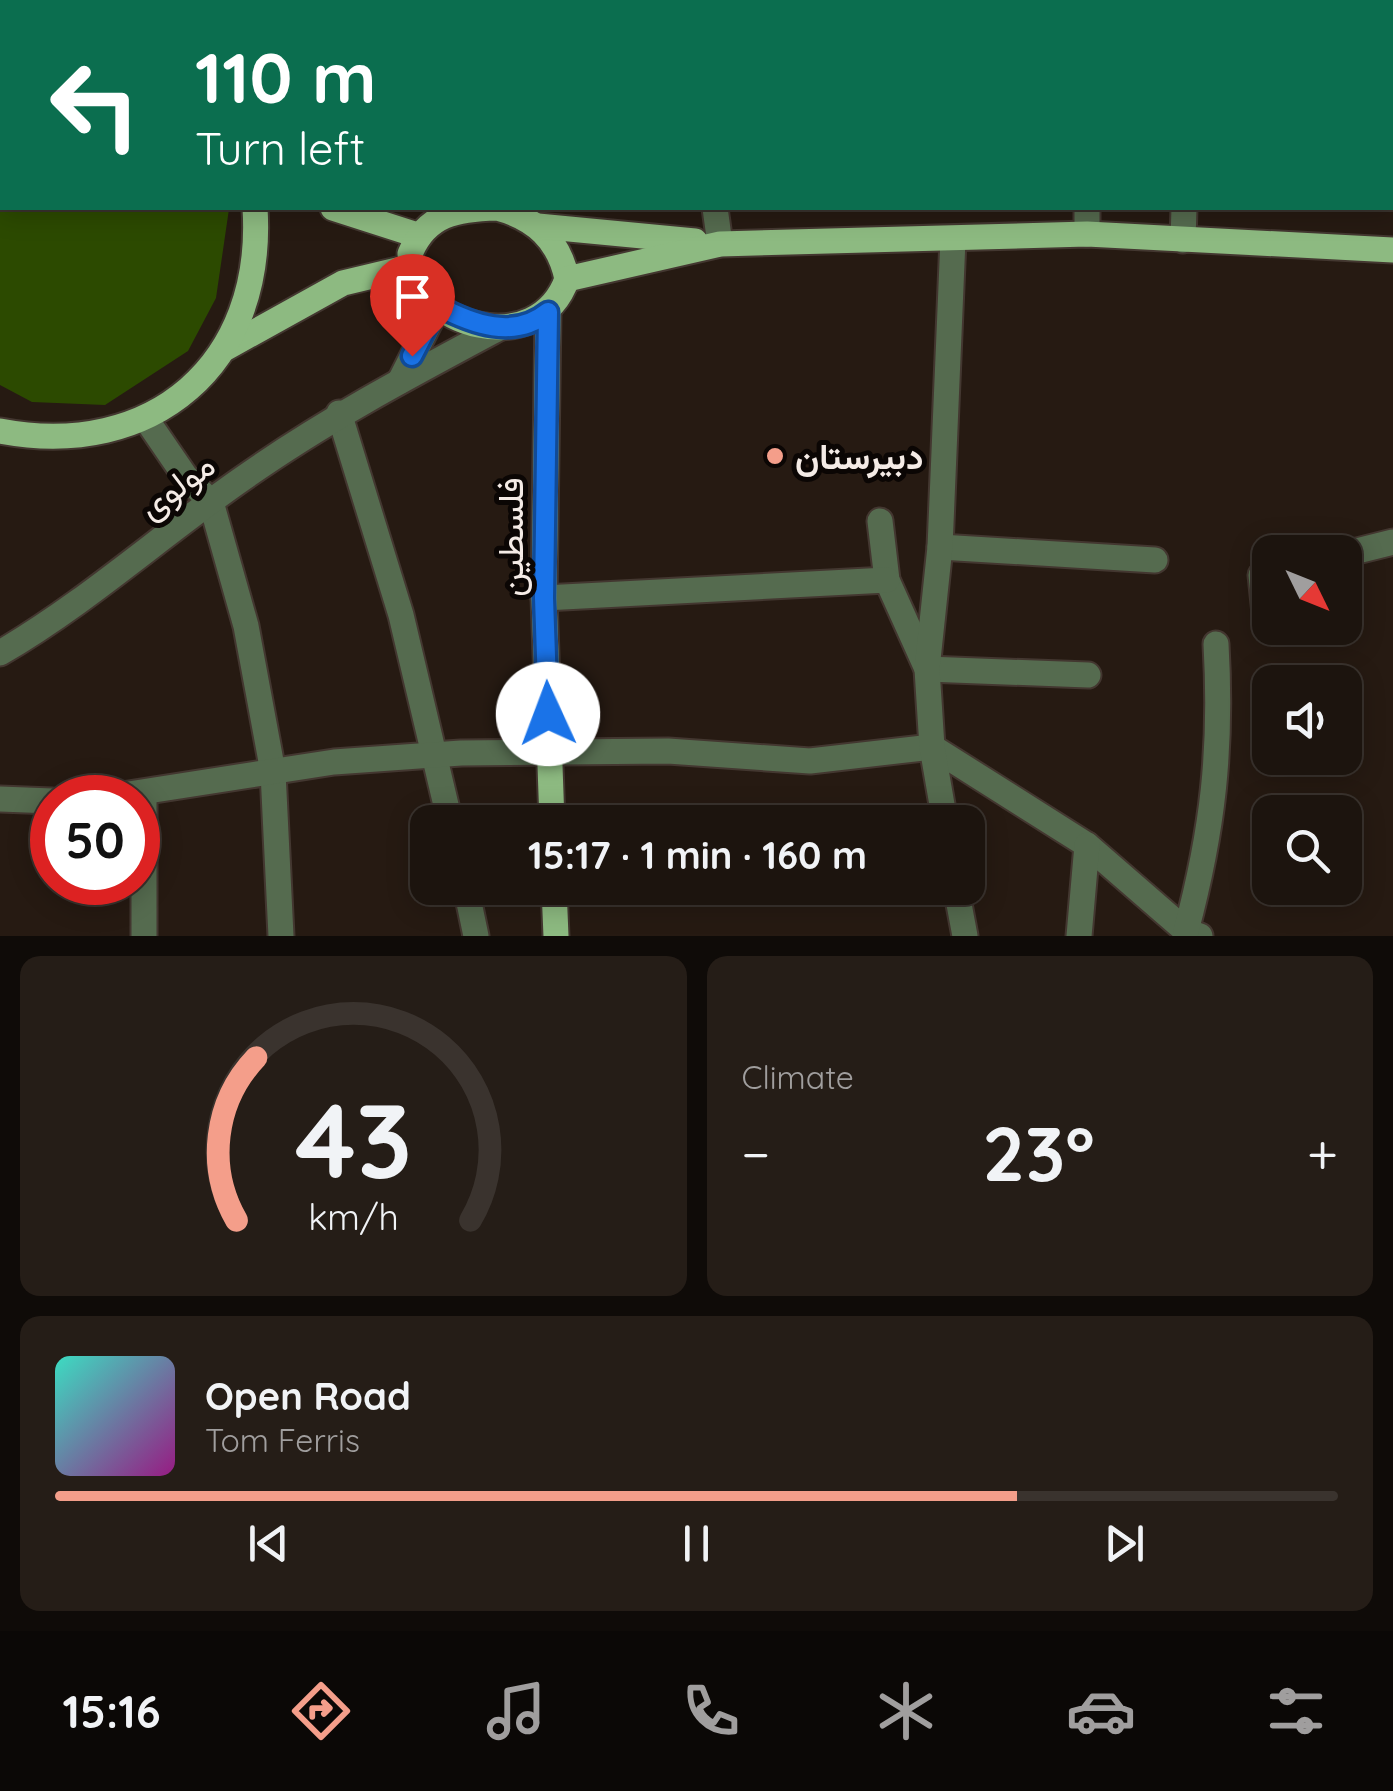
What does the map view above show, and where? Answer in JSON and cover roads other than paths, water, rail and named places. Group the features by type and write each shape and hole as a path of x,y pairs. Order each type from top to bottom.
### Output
{"main road":[{"path":"0,431 44,440 96,436 146,418 190,389 224,349 248,302 258,250 255,210"},
{"path":"340,210 418,234"},
{"path":"471,210 441,217 418,234 410,267 416,282 438,306 460,318 499,328 521,325 548,312 559,301 567,279 553,241 538,226 519,214 493,210"},
{"path":"538,226 720,244 1087,234 1393,250"},
{"path":"567,279 720,244"},
{"path":"224,349 343,283 410,267"},
{"name":"فلسطین","path":"548,312 544,598 551,805"},
{"path":"555,905 556,936"}],"street":[{"path":"715,210 720,244"},
{"path":"1087,210 1087,234"},
{"path":"1183,240 1184,210"},
{"path":"942,805 932,747 926,670 940,547 953,239"},
{"path":"400,381 438,306"},
{"name":"مولوی","path":"0,653 48,625 211,502 340,413 499,328"},
{"path":"340,413 402,615 446,805"},
{"path":"146,418 185,476 211,502 246,626 273,772 281,936"},
{"path":"880,521 887,580 926,670"},
{"path":"1362,550 1393,542"},
{"path":"940,547 1156,560"},
{"path":"544,598 887,580"},
{"path":"1193,934 1218,778 1216,644"},
{"path":"926,670 1088,675"},
{"path":"160,791 334,762 433,754 668,751 810,761 932,747 1086,845 1193,934"},
{"path":"0,799 30,800"},
{"path":"1079,936 1086,845"},
{"path":"144,905 144,936"},
{"path":"470,905 476,936"},
{"path":"959,905 965,936"}],"place":[{"name":"دبیرستان","path":"775,456"}]}
